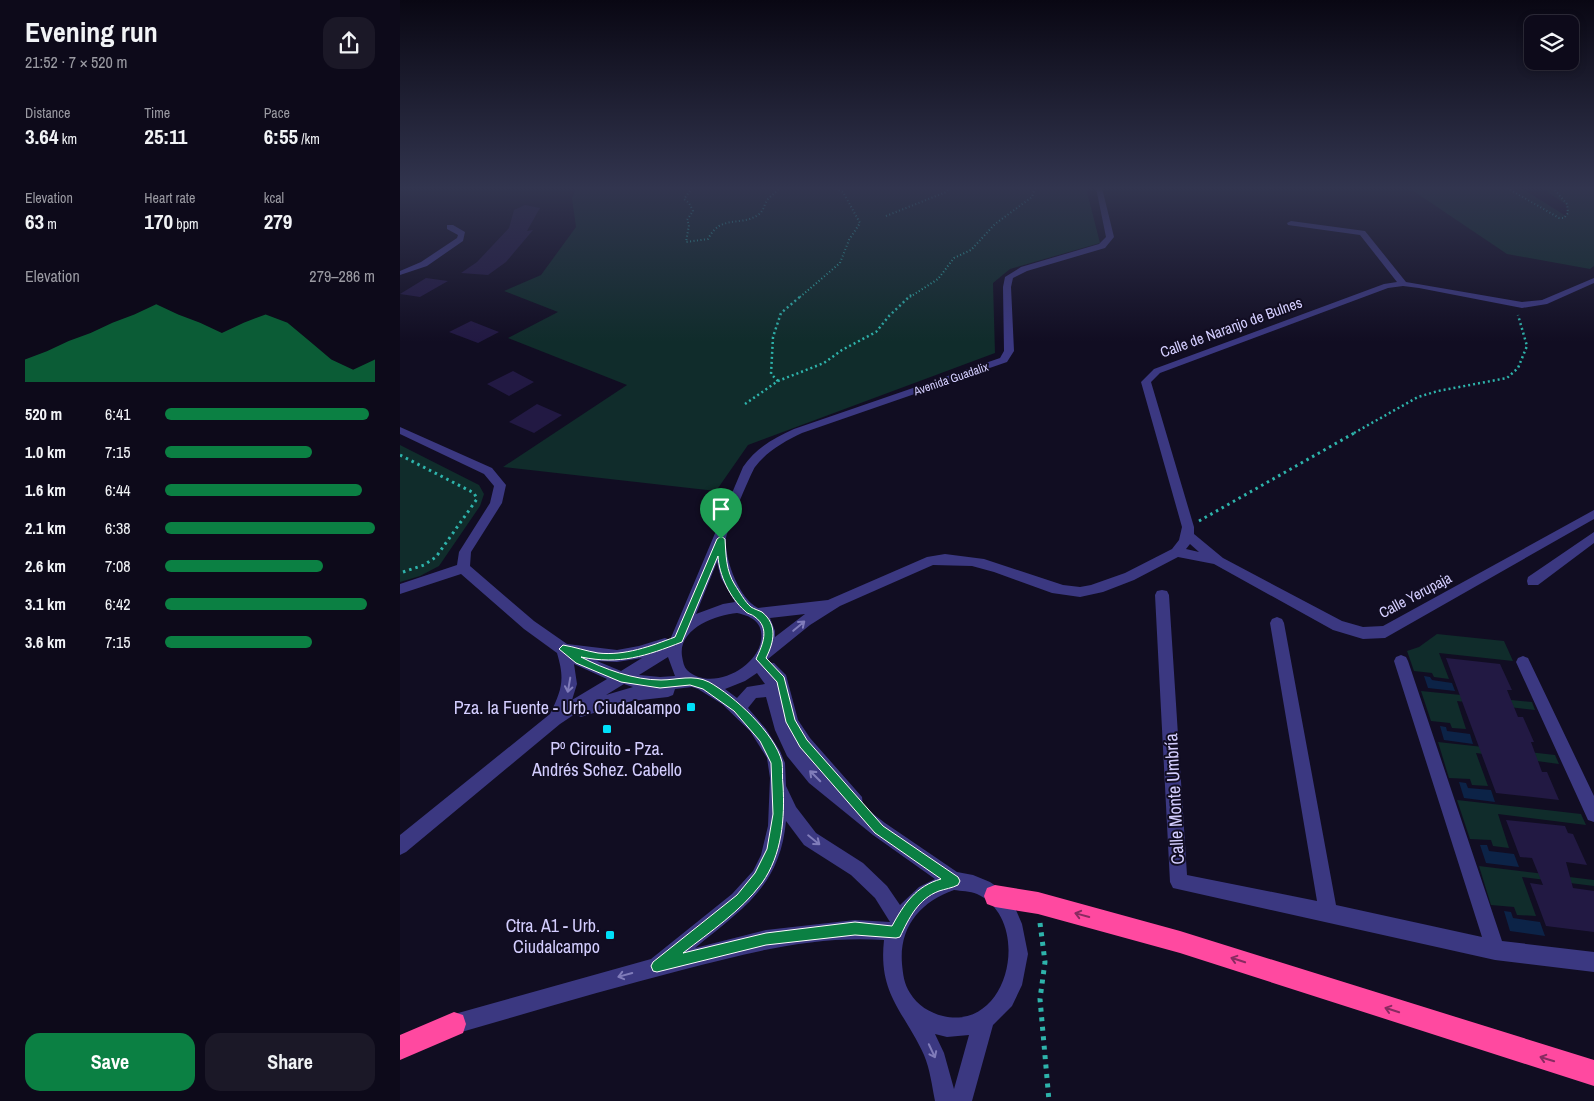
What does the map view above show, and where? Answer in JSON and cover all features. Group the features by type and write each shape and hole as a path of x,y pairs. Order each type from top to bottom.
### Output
{"highway":[{"path":"995,896 1038,903 1180,942 1594,1073"},
{"path":"400,1048 454,1024"}],"street":[{"path":"400,274 427,264 459,239"},
{"name":"Avenida Guadalix","path":"679,639 749,467 761,452 776,441 798,431 1004,360 1009,351 1007,287 1010,277 1024,269 1102,246 1109,239"},
{"path":"1368,239 1403,284"},
{"name":"Calle de Naranjo de Bulnes","path":"1188,532 1146,382 1157,371 1387,286 1403,284 1515,304 1544,302 1594,280"},
{"path":"400,430 488,471 500,485 496,503 465,552 463,568"},
{"name":"Calle Yerupaja","path":"1188,532 1219,561 1338,626 1362,633 1385,632 1594,514"},
{"path":"463,568 512,612 579,661 621,678 660,684 697,683 719,685 746,674 805,621 835,602 931,560 949,557 965,559 983,563 1052,588 1079,592 1102,587 1176,552 1183,545 1188,532"},
{"path":"1533,581 1594,537"},
{"name":"Avenida Guadalix","path":"721,539 723,567 726,576 730,585 753,612"},
{"name":"Calle Yerupaja","path":"1176,552 1219,561"},
{"path":"400,588 463,568"},
{"name":"Calle Monte Umbría","path":"1162,595 1179,882 1328,912 1495,950 1594,962"},
{"path":"400,846 555,720 679,639 691,624 711,612 724,609 753,612 798,610 835,602"},
{"path":"753,612 765,622 769,631 769,642 761,659"},
{"path":"1277,623 1328,912"},
{"path":"563,649 600,657 626,656 646,652 679,639"},
{"path":"657,966 741,899 759,878 772,850 779,814 776,762 764,737 738,708 681,674 676,665 674,654 679,639"},
{"path":"555,720 571,686 571,675 563,649"},
{"path":"761,659 772,680 783,730 793,751 815,777 879,830 954,881"},
{"path":"761,659 781,680 791,722 804,743 879,830"},
{"path":"1401,661 1495,950"},
{"path":"1523,662 1594,814"},
{"path":"555,720 618,697 662,691 697,683"},
{"path":"738,708 752,692 773,689"},
{"path":"778,786 790,813 810,838 857,869 881,892 898,927"},
{"path":"909,1008 931,1025 958,1029 985,1019 1005,999 1017,972 1019,943 1011,916 995,896 982,887 967,882 954,881 936,886 922,894 910,906 898,927 891,957 895,985 934,1053 946,1101"},
{"path":"400,1039 657,966 766,939 855,928 898,927"},
{"path":"960,1101 972,1055 985,1019"}],"path":[{"path":"686,239 686,242 705,239"},
{"path":"778,381 771,374 773,337 781,313 840,263 849,239"},
{"path":"745,404 778,381 824,363 842,350 876,332 889,316 913,294 938,279 954,258 971,250 981,239"},
{"path":"1188,532 1418,397 1438,391 1507,378 1518,368 1527,346 1515,304"},
{"path":"400,455 474,493 477,498 436,557 424,565 400,573"},
{"path":"1038,903 1045,962 1040,999 1049,1101"}],"green space":[{"path":"567,239 1099,239 1100,243 1010,269 993,283 995,353 748,445 716,491 503,467 627,385 508,338 558,312 504,291 541,275"},
{"path":"1485,239 1594,239 1594,266 1590,269 1507,254"},
{"path":"400,445 479,485 484,494 480,506 439,566 420,576 400,582"},
{"path":"1437,634 1504,641 1513,661 1439,653 1449,679 1434,677 1432,673 1414,671 1407,651 1419,647"},
{"path":"1421,691 1532,702 1535,710 1457,701 1466,729 1452,728 1450,723 1431,721"},
{"path":"1438,742 1555,755 1559,764 1476,753 1488,786 1472,785 1470,779 1449,778"},
{"path":"1457,800 1581,814 1586,825 1498,814 1509,848 1493,846 1491,840 1470,839"},
{"path":"1479,866 1594,880 1594,886 1522,877 1536,916 1517,915 1514,907 1491,905"}],"water":[{"path":"1424,676 1430,677 1432,680 1452,683 1455,691 1428,688"},
{"path":"1440,726 1446,727 1447,731 1470,734 1473,744 1444,740"},
{"path":"1459,782 1466,783 1468,788 1491,790 1495,802 1464,798"},
{"path":"1480,845 1487,845 1489,851 1514,854 1519,867 1486,863"},
{"path":"1504,911 1511,912 1513,918 1540,922 1545,936 1510,931"}],"building":[{"path":"498,239 525,239 506,262 488,275 461,273 477,262"},
{"path":"426,278 448,281 420,297 400,294"},
{"path":"471,321 499,332 478,343 449,332"},
{"path":"513,371 534,382 509,396 487,384"},
{"path":"537,404 562,415 534,433 509,422"},
{"path":"1446,658 1500,664 1512,690 1507,690 1518,717 1523,717 1534,742 1531,742 1542,772 1547,772 1559,800 1496,793"},
{"path":"1506,820 1565,826 1568,833 1573,834 1587,865 1566,862 1573,888 1594,891 1594,932 1546,926 1530,883 1543,885 1532,858 1520,857"}],"place":[{"name":"Pza. la Fuente - Urb. Ciudalcampo","path":"691,707"},
{"name":"Pº Circuito - Pza. Andrés Schez. Cabello","path":"607,729"},
{"name":"Ctra. A1 - Urb. Ciudalcampo","path":"610,935"}],"route":[{"path":"721,539 723,567 730,585 748,609 758,614 765,622 769,631 769,642 761,659 781,680 791,722 804,743 879,830 954,881 936,886 922,894 910,906 900,921 896,932 855,928 766,939 657,966 741,899 759,878 772,850 779,814 776,762 764,737 738,708 705,685 690,681 660,684 621,678 579,661 563,649 600,657 626,656 646,652 679,639 721,539"}]}
